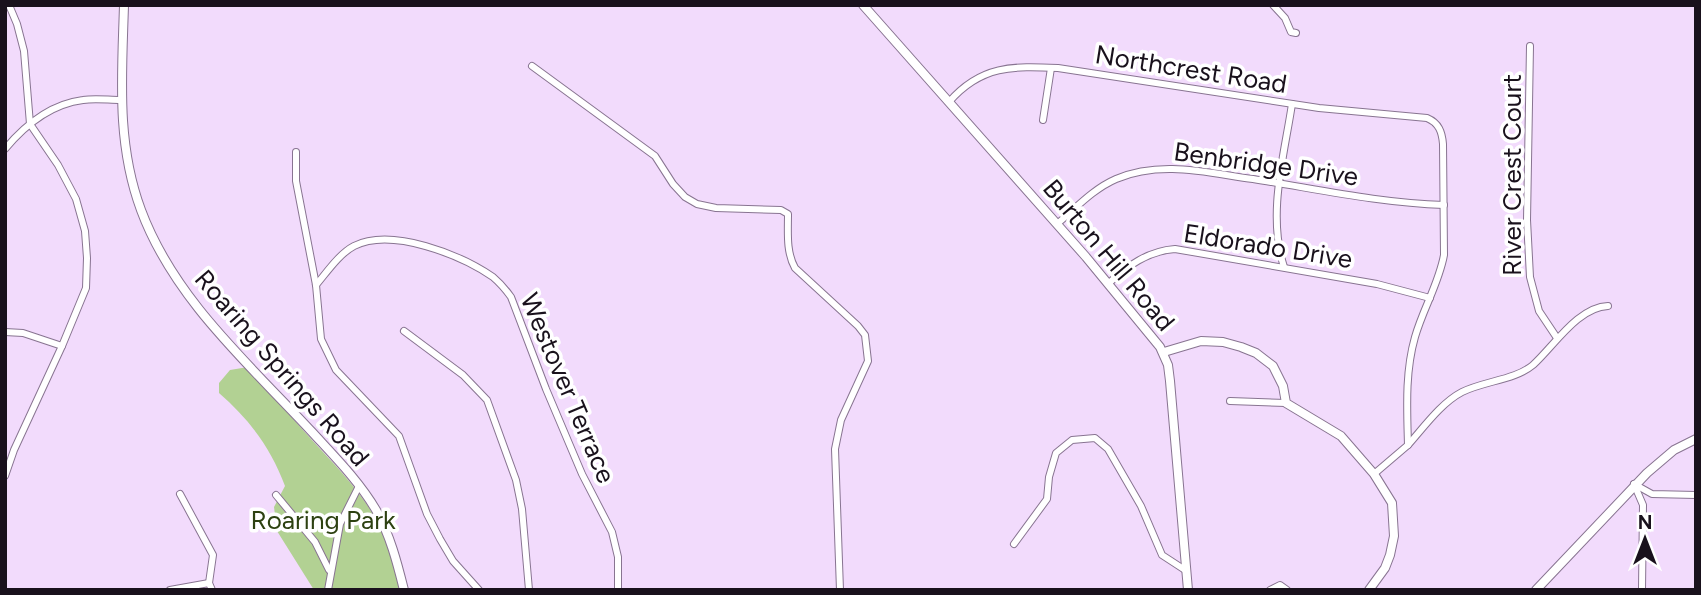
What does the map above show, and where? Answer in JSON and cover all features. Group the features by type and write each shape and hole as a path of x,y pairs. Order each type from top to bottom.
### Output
{"street":[{"path":"5,477 14,450 86,288 88,258 85,231 76,200 58,165 30,124 24,51 9,5"},
{"name":"Roaring Springs Road","path":"124,5 121,100 125,147 136,194 148,228 172,273 198,310 331,452 376,510 390,539 404,590"},
{"name":"Burton Hill Road","path":"863,5 1057,224 1164,352 1170,381 1188,590"},
{"path":"1273,5 1291,32 1296,33"},
{"name":"River Crest Court","path":"1530,46 1530,277 1539,311 1557,338"},
{"path":"532,66 655,156 673,184 685,197 697,204 716,208 781,210 788,214 790,259 795,268 859,326 865,335 868,361 841,420 835,449 840,590"},
{"name":"Northcrest Road","path":"949,102 965,86 1012,66 1051,68 1292,104 1427,118 1442,132 1444,205"},
{"path":"1043,120 1051,68"},
{"path":"5,149 45,113 80,100 121,100"},
{"path":"1284,267 1276,230 1292,104"},
{"path":"296,152 296,181 316,285 321,339 337,370 399,436 435,531 453,561 479,590"},
{"name":"Benbridge Drive","path":"1057,224 1100,188 1134,173 1176,168 1409,204 1444,205"},
{"path":"1408,444 1406,404 1409,361 1415,335 1441,271 1444,255 1444,205"},
{"name":"Westover Terrace","path":"316,285 348,250 366,242 387,240 413,243 457,258 495,278 502,285 511,298 582,474 612,532 618,557 618,590"},
{"name":"Eldorado Drive","path":"1108,284 1136,261 1175,249 1377,284 1430,298"},
{"path":"1374,474 1408,444 1445,404 1461,393 1532,366 1557,338 1595,306 1608,306"},
{"path":"404,331 463,375 486,400 516,480 522,509 529,590"},
{"path":"5,332 23,332 62,346"},
{"path":"1164,352 1201,341 1223,342 1256,353 1273,366 1283,386 1286,403"},
{"path":"1230,401 1286,403 1341,436 1374,474 1392,503 1394,536 1385,568 1369,590"},
{"path":"1014,544 1047,499 1049,477 1056,453 1072,440 1095,438 1108,449 1141,506 1163,555 1185,570"},
{"path":"1535,590 1634,484 1660,461 1696,439"},
{"path":"1634,484 1652,494 1696,495"},
{"path":"1634,484 1643,505 1642,590"},
{"path":"328,590 341,524 359,486"},
{"path":"170,590 211,586 214,555 180,494"},
{"path":"276,495 315,542 330,571"},
{"path":"1270,590 1280,585 1287,590"}],"green space":[{"name":"Roaring Park","path":"248,367 366,504 378,523 400,590 314,590 277,531 274,507 285,486 273,459 240,413 219,393 219,383 230,370"}]}
